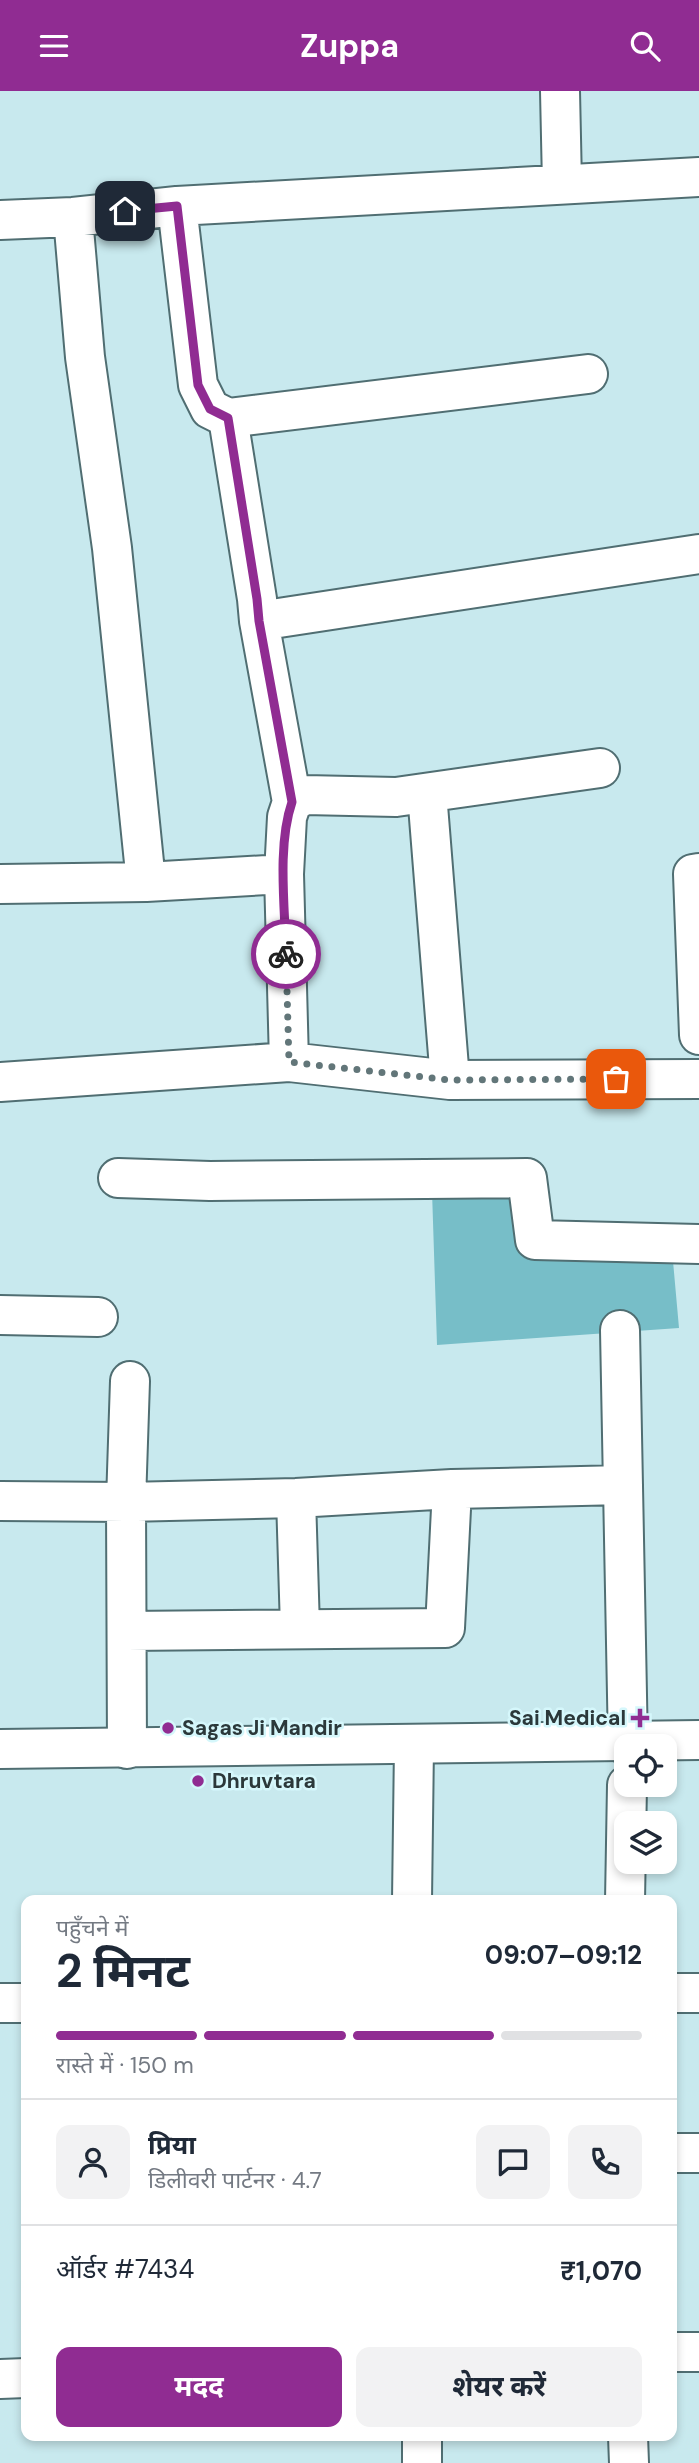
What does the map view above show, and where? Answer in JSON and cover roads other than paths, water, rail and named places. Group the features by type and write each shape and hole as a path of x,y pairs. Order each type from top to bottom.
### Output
{"street":[{"path":"561,91 562,184"},
{"path":"0,220 177,206 699,177"},
{"path":"177,206 198,385 210,409 228,418 588,374"},
{"path":"73,216 85,357 112,548 146,882"},
{"path":"228,418 259,621 292,802 287,817 284,874 289,1062"},
{"path":"259,621 699,554"},
{"path":"292,802 305,795 396,797 600,768"},
{"path":"427,793 450,1080"},
{"path":"699,873 693,874 699,1035"},
{"path":"0,884 146,882 284,874"},
{"path":"0,1082 289,1062 450,1080 699,1079"},
{"path":"118,1178 210,1181 527,1178 535,1240 699,1244"},
{"path":"0,1315 98,1317"},
{"path":"620,1330 628,1734"},
{"path":"127,1748 130,1381"},
{"path":"0,1501 127,1502 296,1498 452,1489 623,1485"},
{"path":"127,1631 445,1629 452,1489"},
{"path":"296,1498 300,1628"},
{"path":"677,1741 699,1740"},
{"path":"0,1749 614,1744"},
{"path":"412,1895 414,1745"},
{"path":"625,1895 627,1797"},
{"path":"677,1993 699,1993"},
{"path":"0,2003 21,2003"},
{"path":"677,2153 699,2153"},
{"path":"677,2352 699,2352"},
{"path":"0,2379 21,2378"},
{"path":"422,2441 422,2463"},
{"path":"628,2441 629,2463"}],"place":[{"name":"Sai Medical","path":"640,1718"},
{"name":"Sagas Ji Mandir","path":"168,1728"},
{"name":"Dhruvtara","path":"198,1781"}]}
